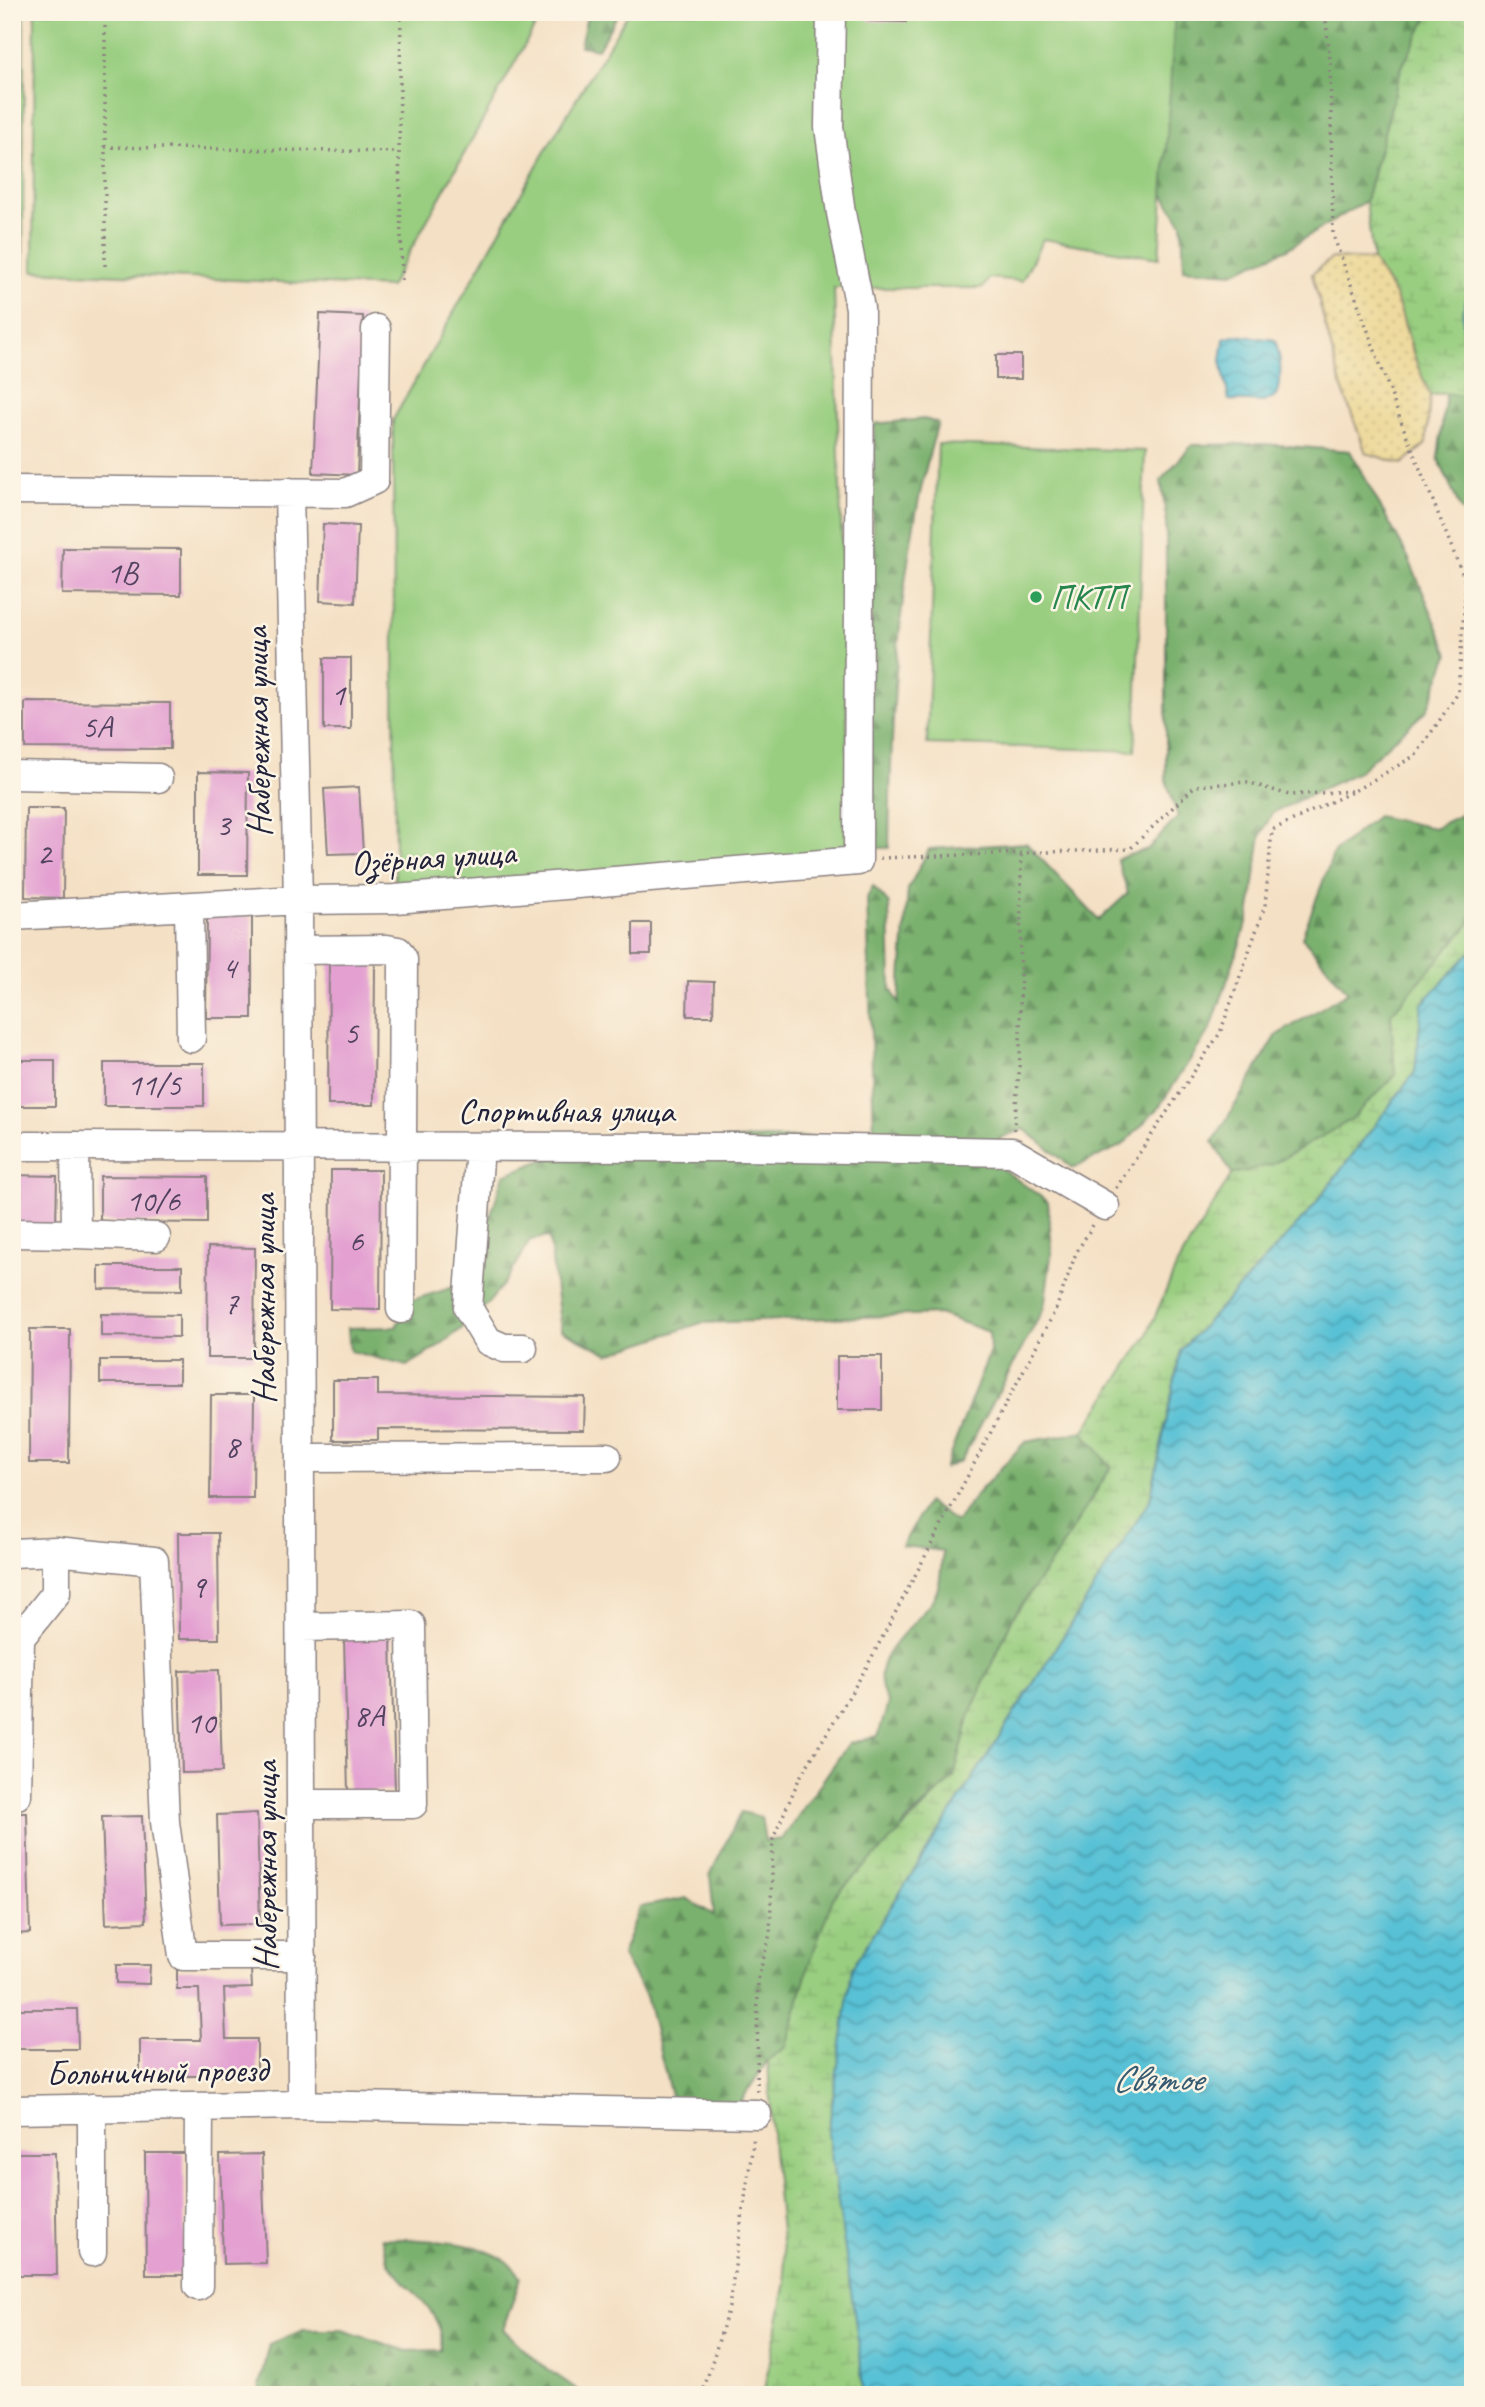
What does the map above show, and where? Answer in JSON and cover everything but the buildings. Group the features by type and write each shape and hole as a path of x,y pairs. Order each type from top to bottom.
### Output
{"street":[{"path":"831,12 829,127 841,213 860,308 858,861"},
{"path":"12,489 345,493 374,480 376,329"},
{"name":"Набережная улица","path":"289,492 298,900 300,1146 302,2105"},
{"path":"12,775 158,778"},
{"name":"Озёрная улица","path":"12,916 298,900 395,899 858,861"},
{"path":"189,907 191,1038"},
{"path":"298,950 387,949 398,951 403,959 401,1309"},
{"name":"Спортивная улица","path":"12,1146 403,1146 1012,1152 1105,1206"},
{"path":"75,1146 76,1234"},
{"path":"480,1147 468,1308 488,1341 503,1348 523,1348"},
{"path":"12,1233 156,1237"},
{"path":"300,1458 607,1457"},
{"path":"12,1553 56,1551 154,1561 165,1822 183,1956 302,1956"},
{"path":"18,1795 20,1637 56,1593 56,1551"},
{"path":"301,1627 411,1625 413,1804 301,1804"},
{"name":"Больничный проезд","path":"12,2110 302,2105 757,2114"},
{"path":"198,2286 199,2107"},
{"path":"92,2109 92,2252"}],"path":[{"path":"105,12 106,268"},
{"path":"401,12 399,152 402,281"},
{"path":"702,2395 729,2307 757,2114 758,1979 770,1934 773,1839 799,1779 865,1670 1056,1309 1076,1253 1220,1034 1265,906 1272,830 1354,791 1416,755 1458,693 1466,583 1400,419 1333,235 1330,61 1325,12"},
{"path":"105,148 399,152"},
{"path":"858,861 889,856 1129,849 1195,786 1247,782 1289,795 1354,791"},
{"path":"1012,1152 1020,1056 1021,853"}],"green space":[{"path":"12,12 24,12 23,273 12,273"},
{"path":"35,12 543,12 390,287 33,271"},
{"path":"588,12 619,12 598,49 580,46"},
{"path":"629,12 1175,12 1159,258 1043,239 1022,281 989,278 983,288 834,288 851,853 395,890 393,420 548,146"},
{"path":"1151,12 1430,12 1401,69 1366,201 1285,250 1232,273 1184,269 1182,224 1139,156"},
{"path":"1430,12 1473,12 1473,289 1470,290 1467,348 1473,356 1473,398 1446,393 1430,396 1424,386 1396,297 1373,260 1366,201 1401,69"},
{"path":"1446,393 1473,398 1473,521 1461,510 1438,458"},
{"path":"924,419 938,423 924,474 905,579 895,688 889,848 868,848 874,424"},
{"name":"ПКТП","path":"938,444 1145,451 1135,751 927,744"},
{"path":"1264,444 1350,451 1408,557 1449,654 1427,710 1358,772 1272,813 1261,835 1249,917 1211,1028 1159,1107 1123,1145 1073,1168 1024,1129 1000,1138 1001,1168 1048,1202 1052,1249 1044,1308 961,1461 945,1468 990,1351 989,1332 939,1314 701,1323 609,1354 561,1330 549,1237 530,1240 506,1280 479,1313 447,1340 407,1366 350,1351 348,1328 396,1327 409,1301 454,1287 487,1225 504,1175 590,1142 874,1136 867,898 873,886 889,904 891,989 899,1004 908,889 929,849 1026,843 1099,920 1128,893 1117,859 1148,849 1178,817 1166,780 1166,516 1161,480 1192,445"},
{"path":"1473,774 1473,920 1391,1014 1395,1075 1351,1120 1271,1165 1232,1174 1213,1142 1277,1035 1348,992 1302,937 1334,852 1377,816 1434,828 1461,815"},
{"path":"1473,920 1473,949 1422,1004 1415,1072 1309,1212 1181,1350 1150,1500 852,1968 863,2395 763,2395 786,2282 773,2151 768,2060 786,2047 809,1964 833,1898 954,1777 970,1714 1013,1617 1060,1550 1111,1467 1083,1432 1147,1335 1177,1265 1232,1174 1271,1165 1351,1120 1395,1075 1391,1014"},
{"path":"1083,1432 1111,1466 1060,1550 1013,1617 970,1714 954,1777 907,1821 809,1964 786,2047 768,2060 729,2119 677,2120 646,1996 622,1955 640,1907 686,1898 714,1915 710,1875 741,1812 761,1817 765,1841 782,1839 849,1743 878,1736 888,1704 882,1687 881,1673 885,1660 892,1647 933,1599 939,1582 943,1551 902,1546 927,1502 956,1522 976,1495 1025,1442"},
{"path":"381,2238 458,2244 495,2254 510,2264 521,2277 503,2329 535,2360 585,2395 258,2395 270,2344 303,2330 342,2330 407,2351 440,2350 439,2326 425,2304 390,2264"}],"sand":[{"path":"1332,258 1373,260 1396,297 1415,359 1430,396 1426,444 1402,464 1366,453 1341,385 1312,274"}],"water":[{"path":"1473,289 1473,356 1466,341 1463,312 1468,295"},
{"path":"1236,335 1275,340 1280,368 1276,396 1264,402 1229,400 1221,361 1224,339"},
{"name":"Святое","path":"1473,949 1473,2395 863,2395 860,2354 828,2133 852,1968 1150,1500 1181,1350 1309,1212 1415,1072 1422,1004"}],"place":[{"name":"ПКТП","path":"1036,597"}]}
